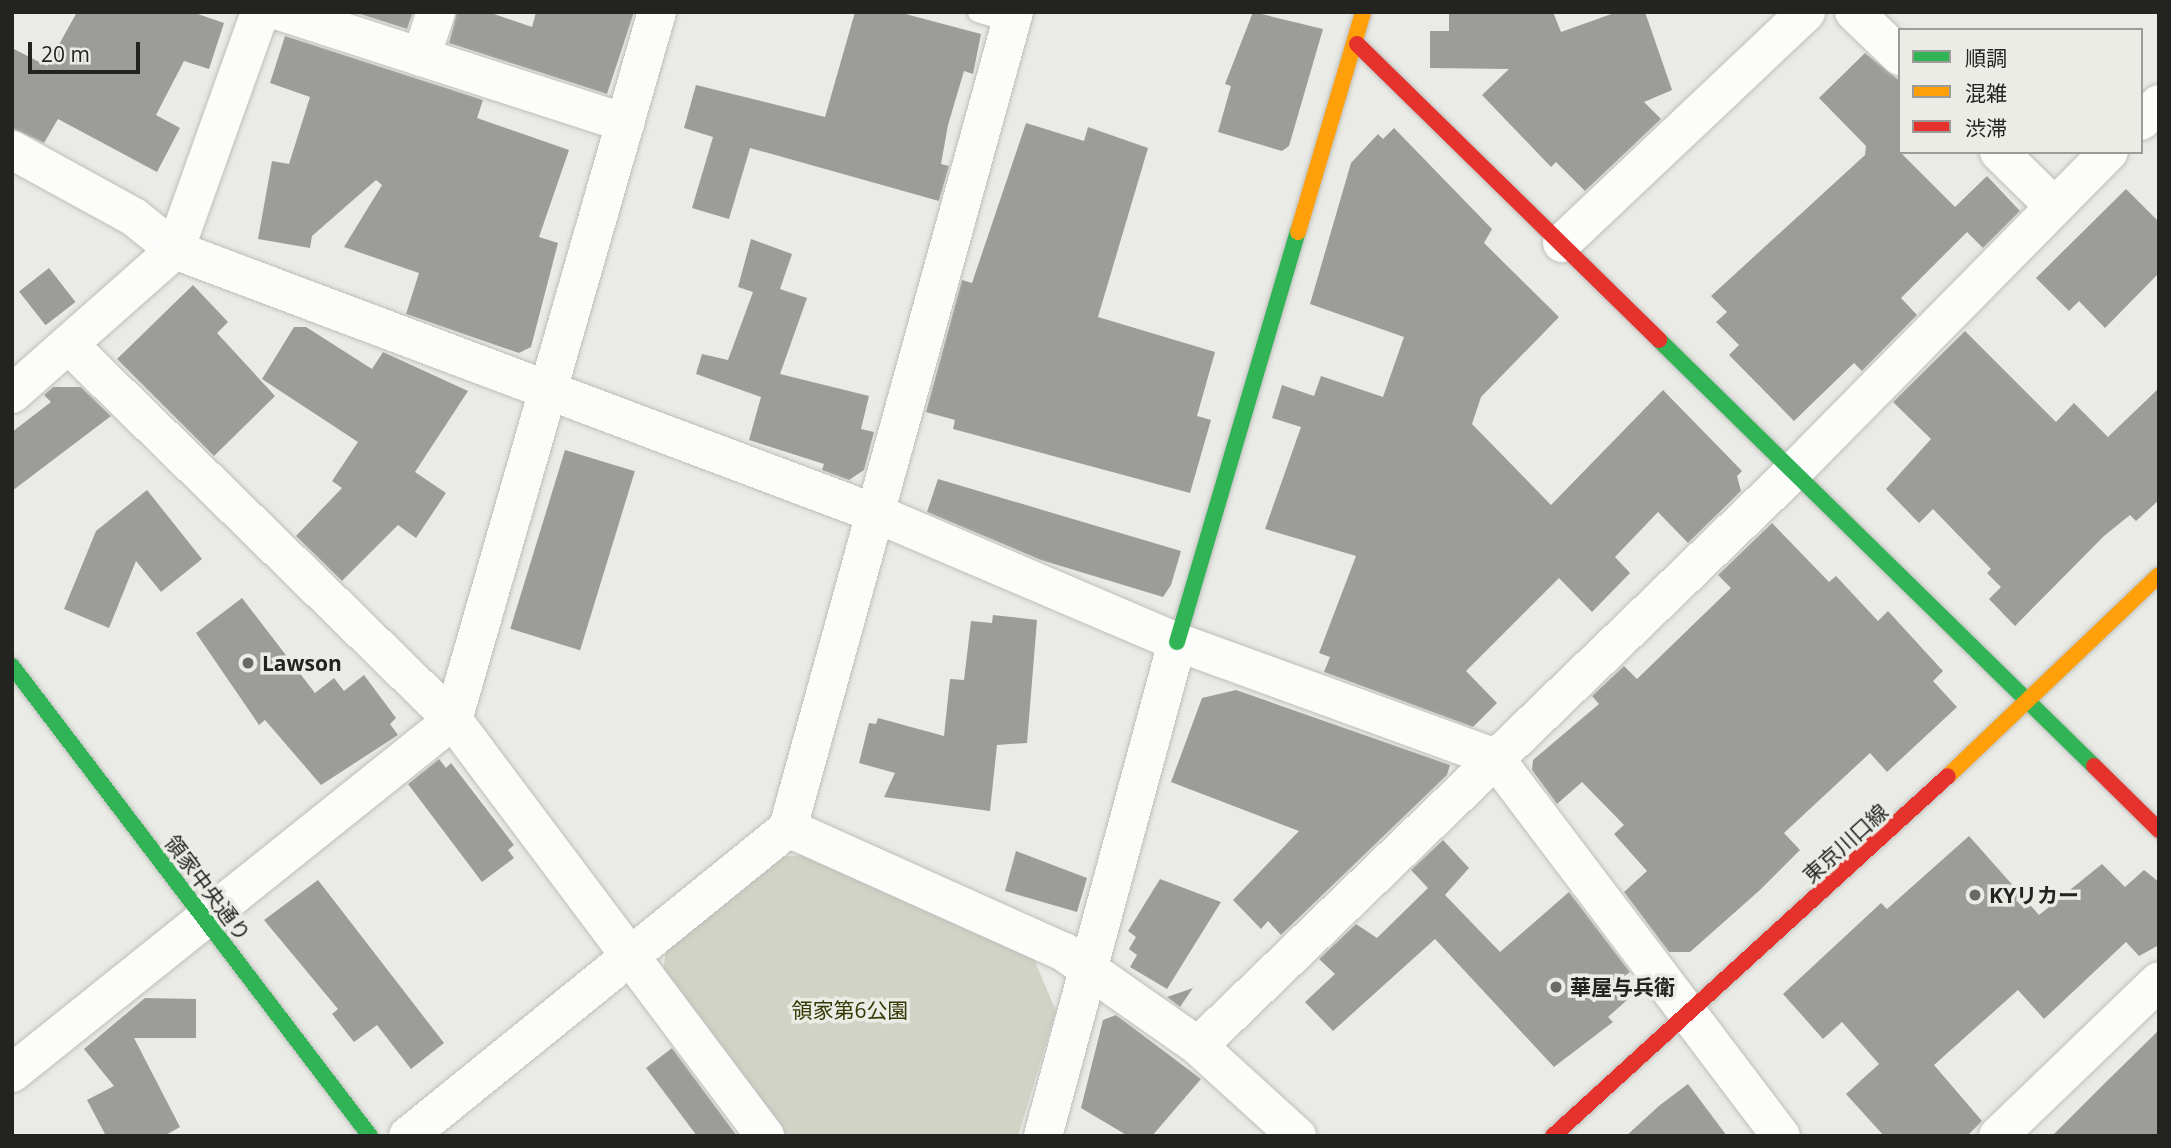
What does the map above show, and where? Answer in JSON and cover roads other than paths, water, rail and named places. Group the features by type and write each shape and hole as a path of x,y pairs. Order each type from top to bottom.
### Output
{"street":[{"path":"12,394 71,347 175,250 260,12"},
{"path":"282,12 625,123"},
{"path":"421,57 436,12"},
{"path":"12,1073 206,921 453,720 657,12"},
{"path":"1043,1136 1093,971 1177,642 1357,44 1363,12"},
{"path":"1562,243 1806,12"},
{"path":"1854,12 1898,54"},
{"path":"408,1136 788,828 877,514 1001,16"},
{"path":"1357,44 1795,470 2159,830"},
{"path":"2143,119 2159,104"},
{"path":"12,150 134,218 175,250 877,514 1177,642 1495,758 1781,1136"},
{"path":"2001,154 2054,206"},
{"path":"1198,1046 1795,470 2107,154"},
{"path":"71,347 453,720 628,957 765,1136"},
{"name":"東京川口線","path":"1553,1136 2030,702 2159,575"},
{"name":"領家中央通り","path":"12,666 370,1136"},
{"path":"788,828 1093,971 1198,1046 1297,1136"},
{"path":"1998,1136 2159,981"}],"place":[{"name":"Lawson","path":"248,663"},
{"name":"KYリカー","path":"1975,895"},
{"name":"華屋与兵衛","path":"1556,987"}],"park label":[{"name":"領家第6公園","path":"850,1010"}]}
